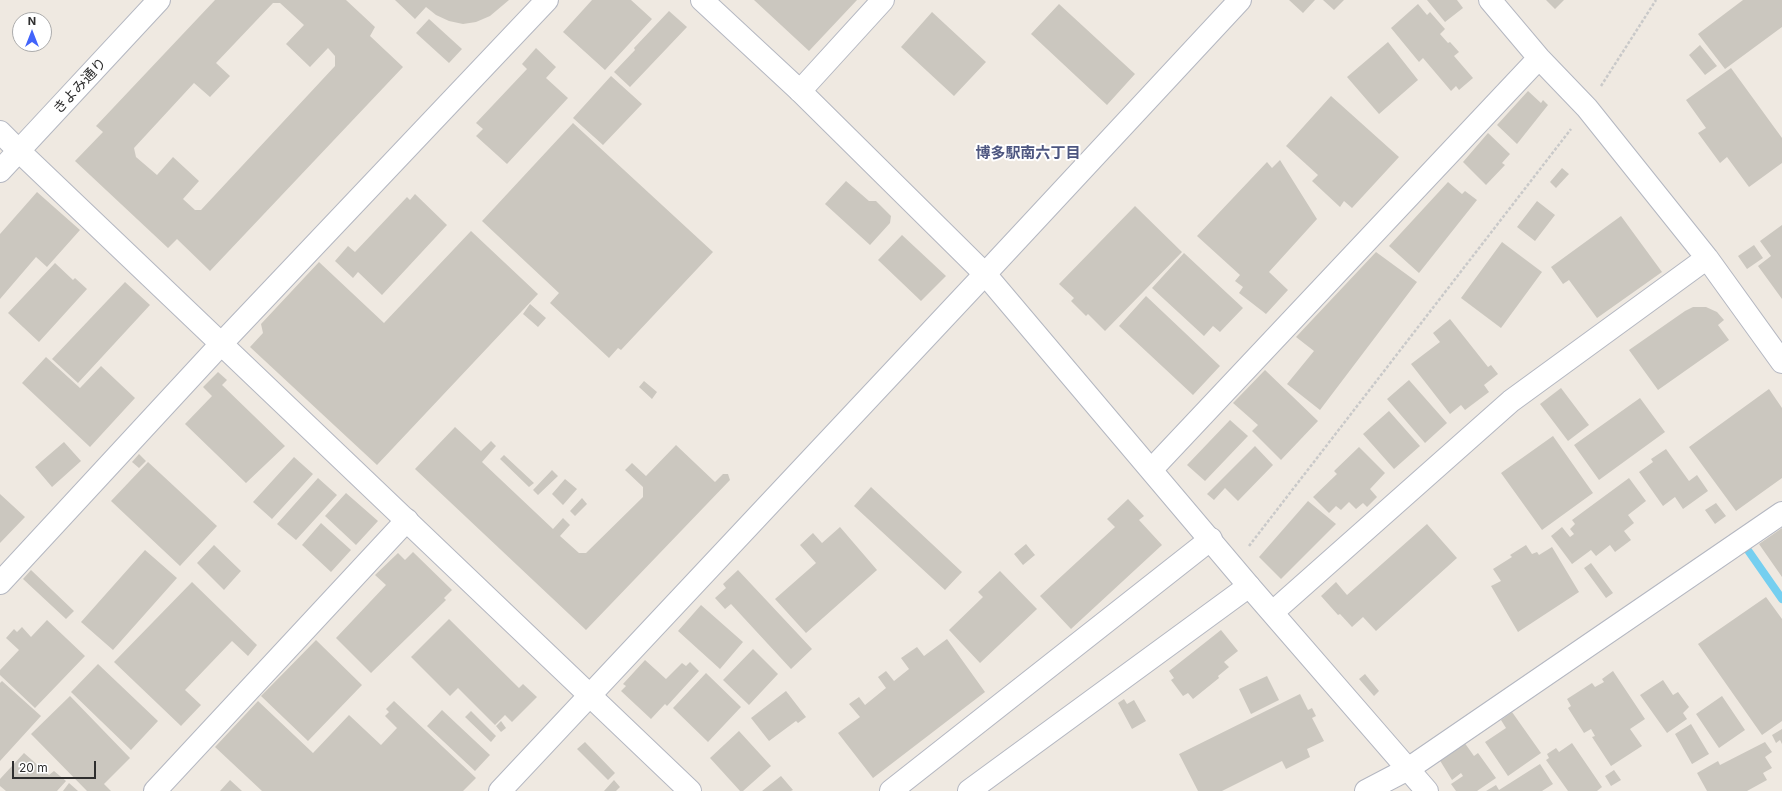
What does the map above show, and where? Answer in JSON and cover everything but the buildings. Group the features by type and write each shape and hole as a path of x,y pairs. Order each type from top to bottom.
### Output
{"street":[{"name":"きよみ通り","path":"0,171 159,0"},
{"path":"0,583 222,343 547,0"},
{"path":"702,0 800,90 985,274 1152,469 1249,586 1426,791"},
{"path":"800,90 883,0"},
{"path":"500,791 1240,0"},
{"path":"1490,0 1539,58 1587,108 1707,258 1782,362"},
{"path":"1152,469 1539,58"},
{"path":"0,132 408,520 690,791"},
{"path":"1273,612 1511,401 1707,258"},
{"path":"1366,791 1408,769 1782,513"},
{"path":"154,791 408,520"},
{"path":"891,791 1211,539"},
{"path":"969,791 1249,586"}],"path":[{"path":"1233,566 1587,108 1656,0"}],"waterway":[{"path":"1745,546 1782,599"}],"district":[{"name":"博多駅南六丁目","path":"1028,153"}]}
